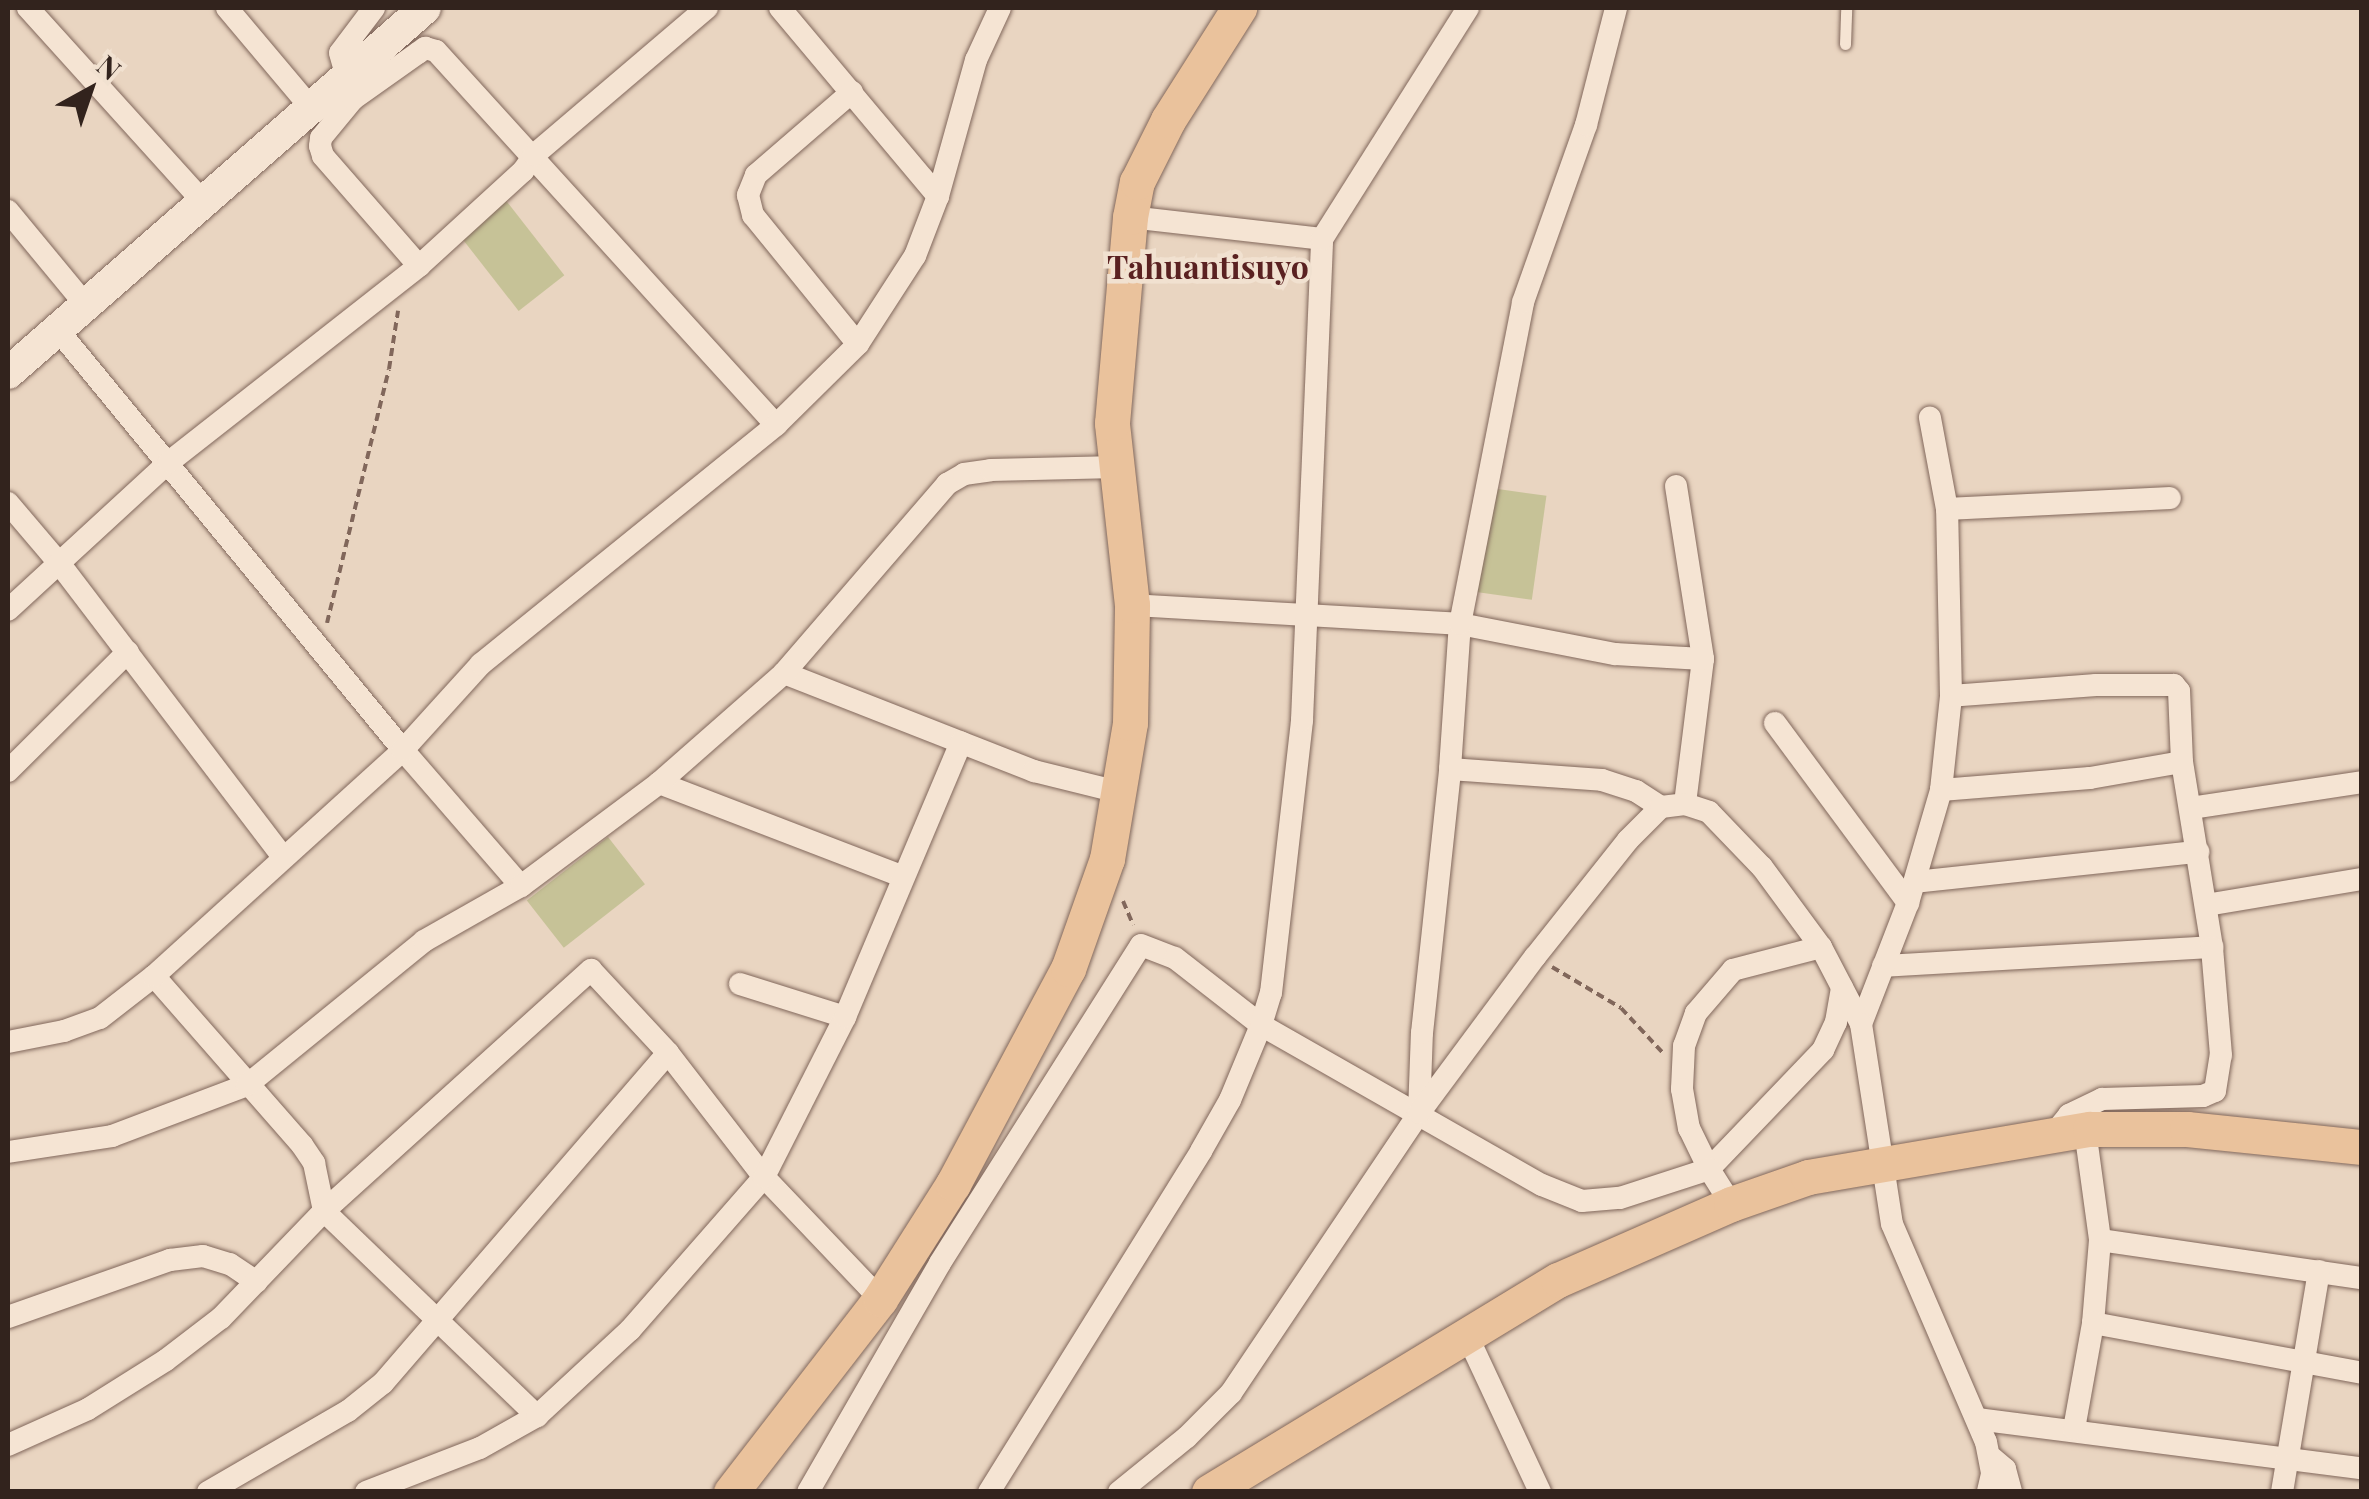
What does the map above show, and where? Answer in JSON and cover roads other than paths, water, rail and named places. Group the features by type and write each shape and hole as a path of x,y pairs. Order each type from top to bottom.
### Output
{"main road":[{"path":"731,1492 880,1300 952,1184 1068,969 1107,859 1130,723 1132,604 1112,423 1130,217 1137,182 1222,24 1239,8"},
{"path":"1209,1492 1558,1280 1731,1204 1808,1178 2069,1132 2187,1130 2362,1146"}],"street":[{"path":"28,8 202,202"},
{"path":"227,8 312,109"},
{"path":"350,88 340,53 374,8"},
{"path":"418,266 322,156 321,138 350,88 425,8"},
{"path":"8,610 168,462 418,266 523,171 534,155 707,8"},
{"path":"780,8 938,196"},
{"path":"989,1492 1201,1151 1230,1100 1261,1025 1271,993 1302,720 1322,239 1468,8"},
{"path":"1418,1113 1460,624 1523,302 1586,125 1616,8"},
{"path":"8,1042 64,1031 100,1018 154,976 403,750 481,664 776,426 858,344 914,256 938,196 956,120 991,11"},
{"path":"8,373 312,109 430,49 534,155 776,426"},
{"path":"852,92 756,176 748,195 753,214 858,344"},
{"path":"8,211 85,304"},
{"path":"1130,217 1322,239"},
{"path":"57,329 403,750 522,886"},
{"path":"1861,1024 1911,892 1941,790 1951,696 1948,509 1930,418"},
{"path":"8,1152 112,1136 247,1085 424,941 522,886 660,782 784,672 947,484 964,474 991,470 1117,467"},
{"path":"1119,1492 1187,1438 1231,1393 1418,1113 1535,957 1628,840 1673,806 1703,659 1676,486"},
{"path":"1948,509 2170,498"},
{"path":"8,503 128,652 282,857"},
{"path":"1132,604 1460,624 1615,654 1703,659"},
{"path":"8,771 128,652"},
{"path":"784,672 1034,771 1116,790"},
{"path":"1951,696 2168,682 2179,691 2182,762 2212,946 2221,1055 2215,1091 2203,1096 2102,1099 2068,1115 2069,1132 2100,1240 2093,1323 2074,1428"},
{"path":"1775,722 1911,892"},
{"path":"366,1492 480,1448 538,1416 630,1330 764,1177 844,1017 961,743"},
{"path":"1941,790 2090,778 2182,762"},
{"path":"1450,769 1602,780 1673,806 1709,812 1738,837 1821,947 1861,1024 1886,1165 1892,1224 1992,1458 2005,1469 2011,1492"},
{"path":"660,782 901,876"},
{"path":"2191,808 2362,782"},
{"path":"1911,892 2198,852"},
{"path":"2206,906 2362,879"},
{"path":"808,1492 940,1263 1140,945 1174,958 1261,1025 1542,1185 1582,1201 1620,1198 1709,1170 1823,1050 1836,1022 1842,988"},
{"path":"1883,966 2212,946"},
{"path":"1731,1204 1688,1128 1682,1079 1684,1046 1696,1013 1733,970 1821,947"},
{"path":"8,1445 88,1409 166,1360 221,1318 324,1212 591,970 668,1053 764,1177 880,1300"},
{"path":"154,976 314,1163 324,1212 538,1416"},
{"path":"740,984 844,1017"},
{"path":"208,1492 348,1412 383,1383 668,1053"},
{"path":"2100,1240 2362,1278"},
{"path":"8,1317 170,1260 203,1256 230,1264 257,1282"},
{"path":"2282,1492 2320,1271"},
{"path":"2093,1323 2362,1372"},
{"path":"1466,1333 1540,1492"},
{"path":"1976,1420 2074,1428 2362,1468"},
{"path":"1988,1492 1992,1458"}],"lane":[{"path":"1845,44 1846,8"}],"district":[{"name":"Tahuantisuyo","path":"1208,266"}]}
